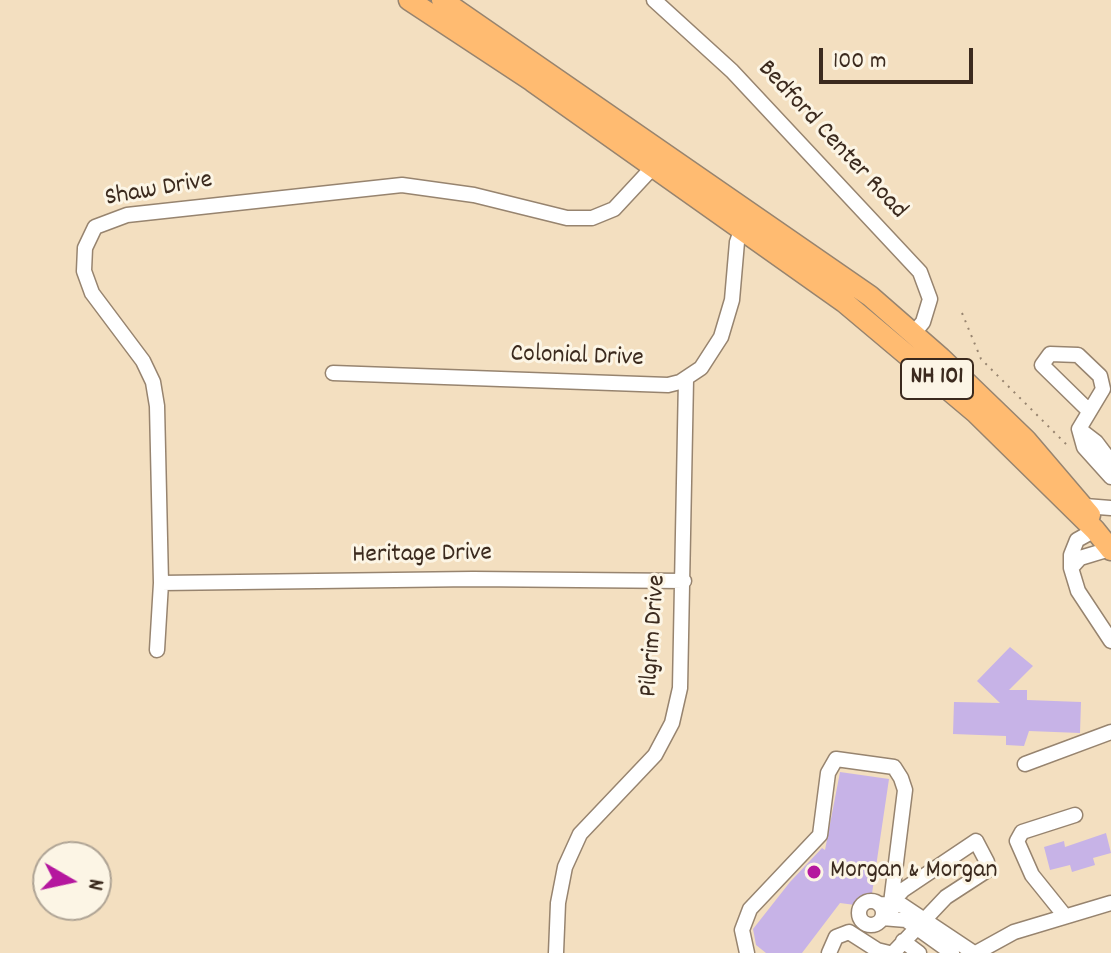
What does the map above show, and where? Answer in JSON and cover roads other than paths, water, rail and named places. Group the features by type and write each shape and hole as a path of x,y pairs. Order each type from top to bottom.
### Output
{"highway":[{"name":"NH 101","path":"409,0 742,228 770,237 952,392 1107,543"},
{"name":"NH 101","path":"442,0 770,237 914,333 1026,440 1085,506 1107,543"}],"street":[{"name":"Bedford Center Road","path":"654,0 732,71 920,272 930,299 923,322 914,333"},
{"name":"Shaw Drive","path":"157,650 161,583 153,382 130,340 89,285 84,271 85,248 95,227 127,215 402,185 474,195 567,218 592,218 614,209 654,166"},
{"path":"686,379 708,360 729,317 737,264 736,246 742,228"},
{"path":"737,264 746,252 770,237"},
{"path":"1088,410 1042,365 1050,354 1078,355 1100,376 1103,389 1079,429 1084,447 1111,477"},
{"name":"Colonial Drive","path":"333,373 668,385 686,379"},
{"name":"Pilgrim Drive","path":"556,953 558,903 565,867 580,834 655,755 672,723 681,676 686,379"},
{"path":"1079,429 1096,442 1111,462"},
{"path":"1085,506 1111,508"},
{"path":"1107,543 1077,540 1071,555 1071,568 1078,591 1111,641"},
{"path":"1071,568 1080,558 1107,543"},
{"name":"Heritage Drive","path":"161,583 473,579 684,581"},
{"path":"1025,764 1111,732"},
{"path":"747,953 742,930 750,909 820,835 828,773 836,759 894,767 905,790 886,911"},
{"path":"1065,916 1032,875 1017,841 1022,832 1075,815"},
{"path":"886,911 941,862 976,841 987,862 986,871 946,897 895,949"},
{"path":"920,923 975,953 996,948 1014,932 1111,903"},
{"path":"886,911 902,905 952,953"},
{"path":"829,953 836,937 849,932 877,950 919,953"}],"place":[{"name":"Morgan & Morgan","path":"814,872"}]}
